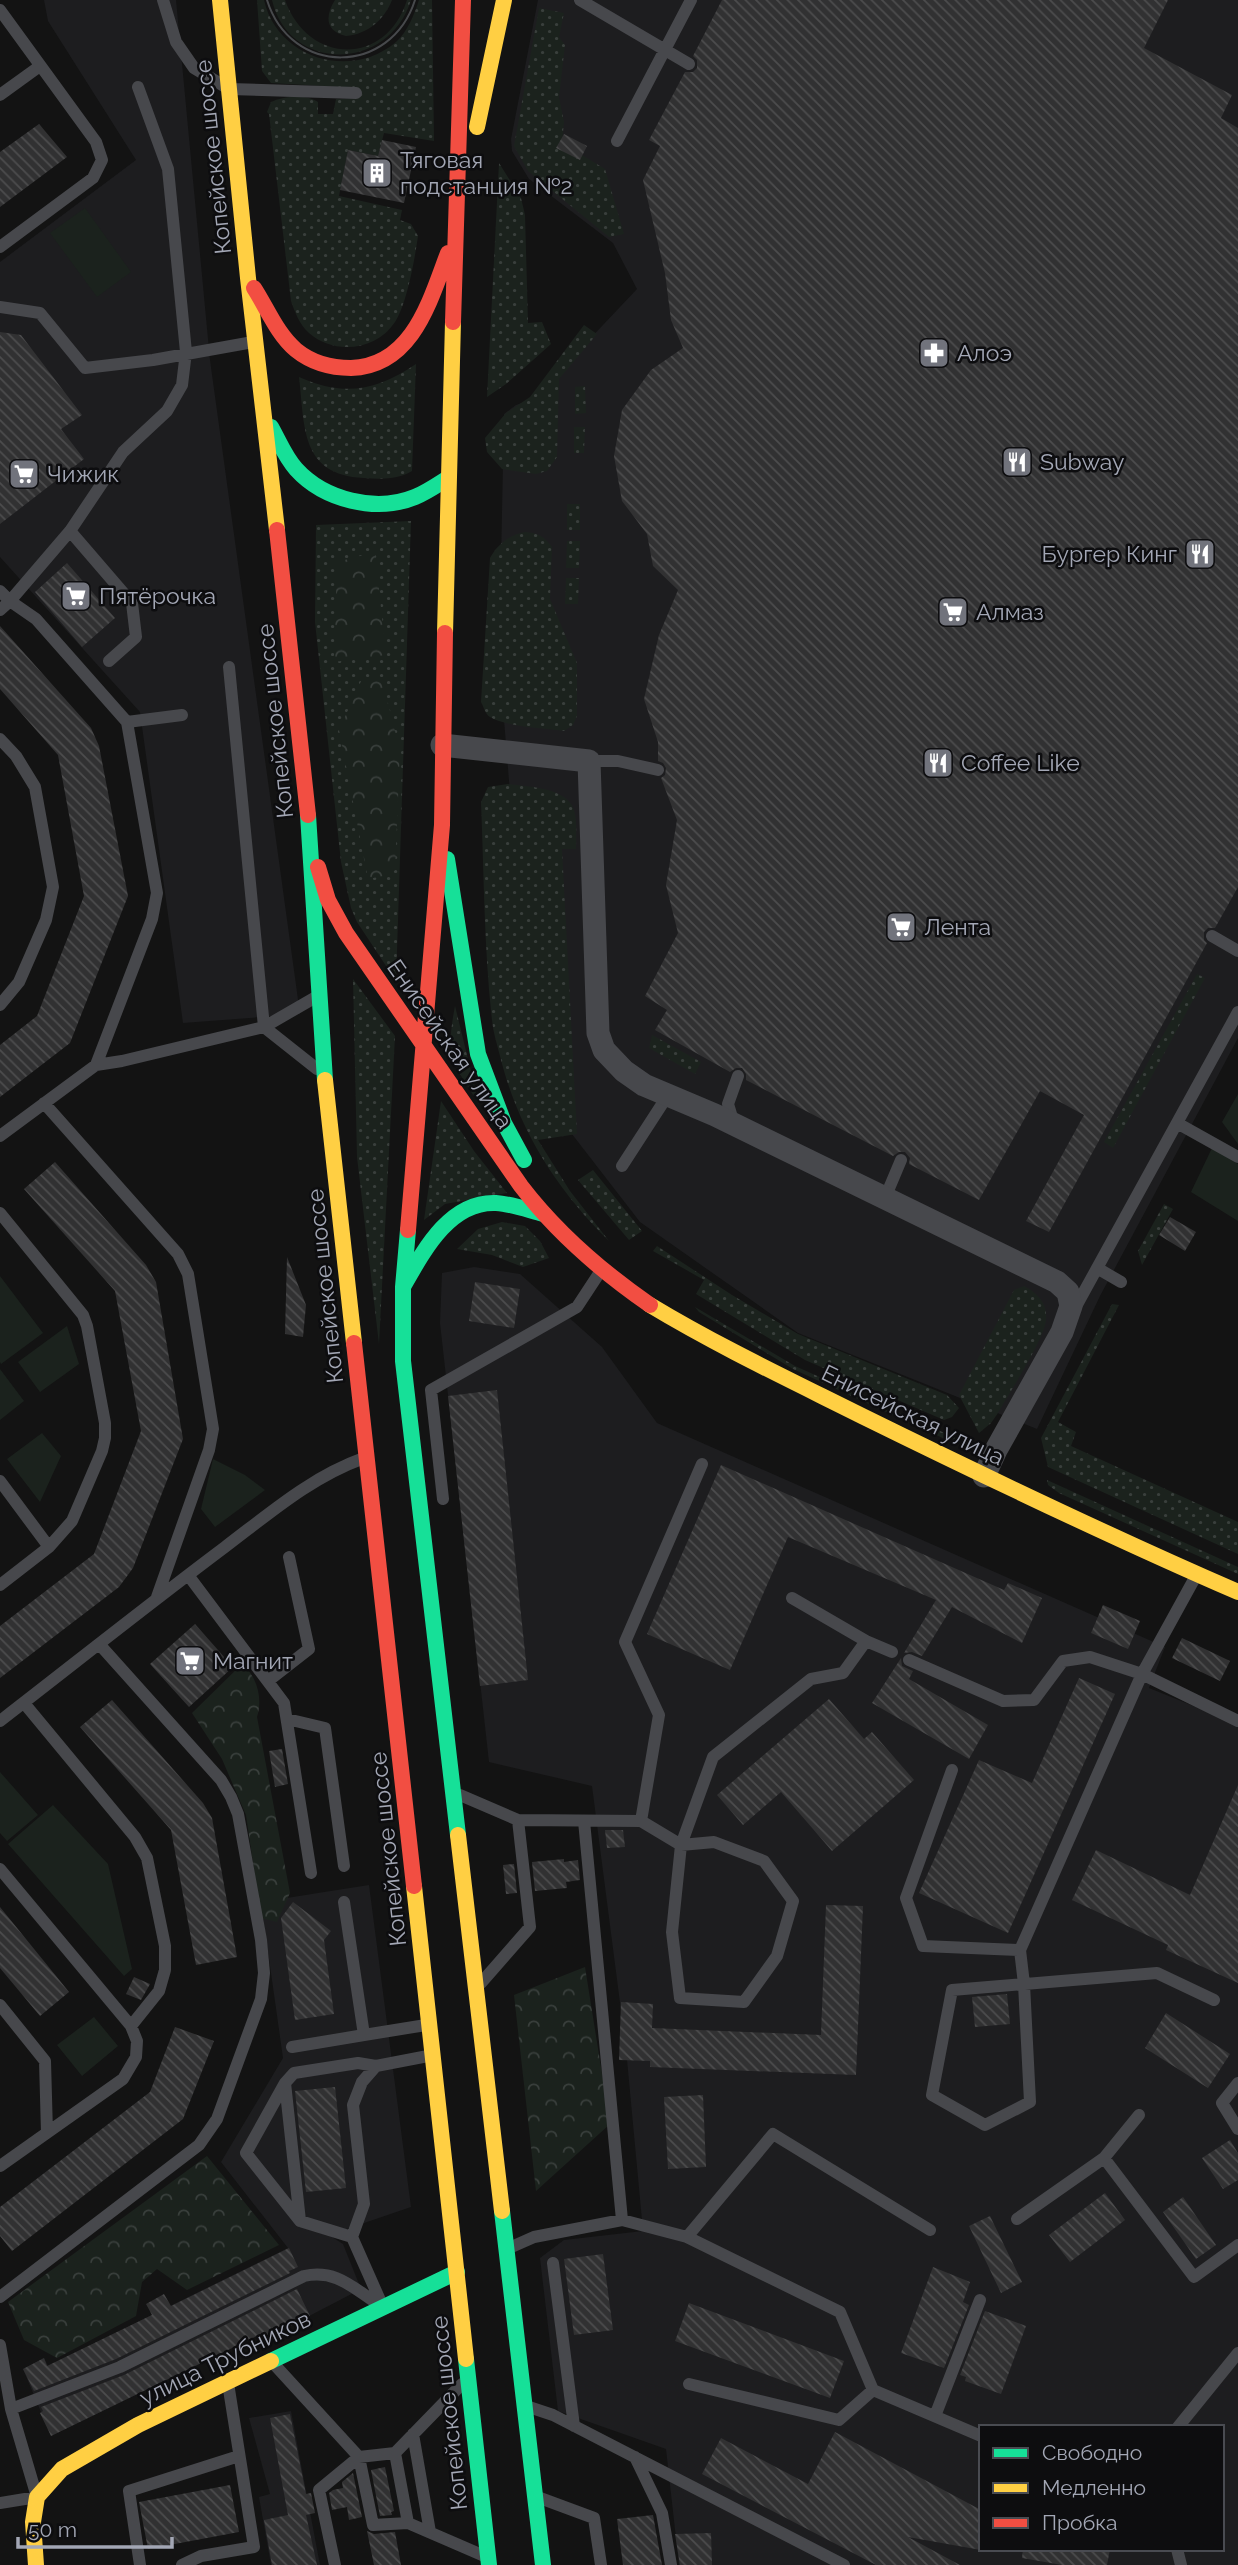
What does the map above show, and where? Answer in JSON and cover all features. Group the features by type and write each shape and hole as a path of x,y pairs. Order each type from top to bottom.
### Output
{"main road":[{"name":"Копейское шоссе","path":"220,0 311,841 324,1074 430,2024 464,2269 467,2379 488,2561"},
{"path":"463,0 448,478 442,825 403,1287 403,1361 477,1988 501,2252 524,2406 543,2565"},
{"path":"458,214 503,0"},
{"path":"248,278 285,337 306,358 331,367 366,367 387,357 410,337 457,231"},
{"path":"265,417 295,468 314,486 336,497 369,502 409,500 448,478"},
{"name":"Енисейская улица","path":"442,825 478,1054 504,1123 530,1172 584,1253"},
{"name":"Енисейская улица","path":"311,841 328,900 346,933 422,1045 496,1152 544,1214 602,1268 650,1306 718,1344 985,1476 1238,1592"},
{"path":"403,1287 424,1251 449,1222 468,1209 488,1203 506,1204 544,1214"},
{"name":"улица Трубников","path":"37,2497 53,2477 74,2462 138,2425 464,2269"},
{"path":"36,2565 33,2522 37,2497"}],"street":[{"path":"442,744 589,761 598,1033 604,1050 624,1071 644,1085 734,1124 1058,1282 1068,1292 1071,1306 1062,1332 996,1450 985,1476"}],"lane":[{"path":"163,0 176,42 194,68 229,89 356,93"},
{"path":"580,0 689,64"},
{"path":"617,141 691,0"},
{"path":"0,12 96,142 102,160 93,178 0,247"},
{"path":"0,95 40,66"},
{"path":"5,606 70,531 123,452 167,411 183,384 186,352 168,169 138,88"},
{"path":"0,307 40,313 85,368 153,360 257,341"},
{"path":"70,531 132,603 136,637 109,660"},
{"path":"0,591 5,606 36,619 127,722 157,893 152,919 96,1065"},
{"path":"229,667 264,1027 324,1074"},
{"path":"127,722 182,715"},
{"path":"0,739 16,756 35,787 53,887 46,920 19,982 0,1005"},
{"path":"589,761 618,761 658,770"},
{"path":"1212,936 1238,951"},
{"path":"0,1136 96,1065 264,1027 320,995"},
{"path":"1062,1332 1238,1012"},
{"path":"734,1124 728,1104 738,1076"},
{"path":"622,1166 668,1094"},
{"path":"44,1103 171,1246 188,1273 213,1429 209,1450 157,1597"},
{"path":"1177,1123 1238,1157"},
{"path":"884,1198 901,1160"},
{"path":"0,1213 83,1315 106,1438 72,1521 49,1547 0,1584"},
{"path":"443,1499 431,1390 577,1307 602,1268"},
{"path":"1097,1268 1121,1282"},
{"path":"0,1721 100,1645 157,1597 306,1486 337,1468 368,1457"},
{"path":"641,1821 659,1715 625,1642 702,1464"},
{"path":"0,1481 49,1547"},
{"path":"268,1681 309,1649 289,1557"},
{"path":"1197,1574 1142,1674 1020,1950 1024,1984 1030,2102 985,2125 932,2095 952,1990 1024,1984 1157,1973 1214,2000"},
{"path":"188,1575 284,1703 311,1873"},
{"path":"792,1598 866,1641 892,1652"},
{"path":"453,1793 518,1820 641,1821 681,1845 714,1842 764,1861 793,1901 777,1956 744,2002 680,1998 672,1932 681,1845 713,1758 811,1679 843,1673 866,1641"},
{"path":"0,2297 199,2145 217,2119 261,1999 264,1973 261,1940 238,1814 231,1797 221,1780 100,1645"},
{"path":"909,1660 1003,1701 1034,1700 1063,1661 1090,1657 1142,1674 1238,1721"},
{"path":"24,1703 135,1837 147,1858 165,1946 165,1970 159,1991 131,2026"},
{"path":"287,1719 325,1728 344,1866"},
{"path":"952,1770 906,1898 923,1946 1020,1950"},
{"path":"477,1988 530,1927 518,1820"},
{"path":"584,1821 622,2220"},
{"path":"0,1869 131,2026 137,2041 136,2057 123,2079 0,2166"},
{"path":"344,1902 364,2035"},
{"path":"0,2005 45,2061 47,2133"},
{"path":"292,2047 430,2024"},
{"path":"352,2237 300,2221 246,2153 285,2083 295,2073 358,2063 376,2066 434,2056"},
{"path":"376,2066 362,2082 353,2105 364,2204 352,2237 383,2308"},
{"path":"285,2083 300,2221"},
{"path":"1238,2083 1222,2103 1238,2129"},
{"path":"1017,2219 1104,2158 1139,2115"},
{"path":"687,2237 773,2134 930,2230"},
{"path":"1104,2158 1195,2277 1238,2245"},
{"path":"501,2252 534,2237 622,2220 687,2237 840,2312 873,2389 979,2435"},
{"path":"553,2263 574,2426"},
{"path":"11,2409 120,2367 304,2276 320,2272 338,2278 383,2308"},
{"path":"935,2416 980,2300"},
{"path":"0,2345 11,2409 37,2497 0,2503"},
{"path":"1180,2425 1238,2353"},
{"path":"271,2361 359,2457 373,2525 408,2523 488,2561"},
{"path":"335,2565 319,2490 359,2457 395,2452 467,2379"},
{"path":"182,2565 201,2556 254,2547 228,2382"},
{"path":"688,2384 839,2420 873,2389"},
{"path":"524,2406 552,2415 844,2565"},
{"path":"413,2434 430,2532"},
{"path":"395,2452 408,2523"},
{"path":"141,2565 128,2491 239,2456"},
{"path":"635,2457 662,2513 671,2565"},
{"path":"533,2495 594,2518 601,2565"}],"shaded area":[{"path":"44,0 176,0 210,360 300,1014 183,1023 140,712 0,557 0,262 136,160 48,21"},
{"name":"Алмаз","path":"538,0 1238,0 1238,1038 1100,1296 1037,1429 798,1333 640,1222 534,1085 499,659 504,414 516,405 533,399 637,289 613,243 529,179 512,151 511,139"},
{"path":"474,1267 520,1274 602,1347 657,1423 1165,1647 1149,1688 1238,1724 1238,2565 679,2565 666,2449 558,2411 540,2258 564,2240 643,2231 626,2049 592,1786 489,1762 440,1323 442,1273"},
{"path":"369,1885 411,2207 329,2235 343,2244 361,2289 267,2338 264,2333 51,2436 23,2369 44,2358 48,2366 288,2248 221,2162 283,2058 261,1902"},
{"path":"291,2411 320,2565 271,2565 259,2497 270,2494 249,2418"}],"green space":[{"path":"257,0 264,0 272,20 284,37 299,49 337,61 358,60 378,54 400,38 413,17 419,0 432,0 434,141 384,133 378,156 348,150 339,196 402,210 400,220 411,224 418,236 410,280 399,314 387,332 366,344 354,347 330,345 309,333 296,314 291,301 267,112 271,102 288,97 301,97 318,102 318,114 333,114 336,99 356,99 357,88 271,83 262,71"},
{"path":"272,0 285,0 296,21 311,37 328,46 347,50 365,47 382,37 397,22 407,0 411,0 399,24 382,41 362,51 340,54 318,51 298,41 282,24"},
{"path":"335,0 392,0 385,14 374,25 346,36 334,31 329,22"},
{"path":"539,8 564,13 559,37 565,45 559,97 564,122 562,143 605,169 624,234 609,237 528,171 514,146"},
{"path":"499,163 521,198 525,215 528,323 542,322 551,344 506,384 487,397"},
{"path":"85,208 131,272 97,297 50,233"},
{"path":"584,325 597,334 559,379 557,457 547,471 536,474 502,469 487,452 485,438 506,413 530,397"},
{"path":"416,364 412,471 383,479 364,478 343,475 328,468 317,458 305,430 299,377 331,387 359,388 387,380"},
{"path":"585,386 586,413 575,414 575,387"},
{"path":"574,427 585,427 584,453 574,453"},
{"path":"567,504 580,504 580,530 567,530"},
{"path":"411,521 396,981 357,922 351,908 341,862 315,622 316,525"},
{"path":"525,532 540,536 552,547 550,599 577,663 577,716 573,725 564,731 497,720 488,716 481,702 490,558 504,541"},
{"path":"567,541 580,541 579,568 566,568"},
{"path":"375,552 386,655 334,662 337,562"},
{"path":"566,578 579,578 578,604 565,604"},
{"path":"362,679 382,679 400,751 395,870 388,875 368,879 339,730"},
{"path":"508,784 558,793 572,805 575,814 576,849 562,849 577,1134 538,1140 570,1191 609,1241 556,1179 528,1133 508,1083 494,1034 487,966 481,802 488,787"},
{"path":"1197,974 1205,978 1113,1148 1104,1142"},
{"path":"353,979 395,1036 379,1344 357,1157"},
{"path":"455,1006 479,1104 453,1059 451,1038"},
{"path":"652,1035 701,1062 695,1074 649,1048"},
{"path":"1238,1094 1238,1144 1222,1122"},
{"path":"441,1101 474,1151 507,1193 445,1204 424,1220"},
{"path":"1212,1148 1238,1164 1238,1221 1191,1192"},
{"path":"593,1170 642,1231 629,1240 578,1180"},
{"path":"1164,1204 1173,1209 1142,1265 1138,1251"},
{"path":"502,1222 525,1226 540,1241 549,1258 523,1267 492,1255 457,1249 478,1229"},
{"path":"657,1246 798,1334 947,1395 959,1408 952,1417 944,1420 805,1360 696,1294 704,1280 653,1251"},
{"path":"0,1276 43,1333 1,1364 0,1362"},
{"path":"1024,1286 1037,1295 1045,1308 1044,1329 998,1413 979,1433 959,1395 1014,1290"},
{"path":"1112,1304 1119,1305 1058,1422 1076,1432 1071,1446 1238,1522 1238,1554 1048,1467 1041,1438"},
{"path":"695,1307 795,1366 958,1439 947,1440 793,1369"},
{"path":"67,1326 79,1364 40,1392 18,1362"},
{"path":"0,1369 24,1401 0,1420"},
{"path":"42,1433 61,1456 40,1502 7,1459"},
{"path":"213,1459 245,1475 265,1490 215,1527 201,1509"},
{"path":"1047,1480 1238,1567 1238,1574 1059,1493 1048,1485"},
{"path":"242,1664 252,1675 257,1688 257,1717 290,1893 277,1922 261,1918 246,1815 222,1759 192,1713"},
{"path":"0,1772 38,1815 7,1841 0,1833"},
{"path":"53,1805 108,1864 132,1969 124,1976 8,1844"},
{"path":"585,1967 610,2124 536,2191 514,1995"},
{"path":"94,2017 118,2046 82,2076 57,2045"},
{"path":"207,2156 279,2245 187,2290 157,2269 142,2282 136,2316 57,2358 24,2340 8,2302"}],"building":[{"name":"Алмаз","path":"722,0 1168,0 1144,48 1232,95 1221,118 1238,128 1238,887 1215,928 1208,928 1204,932 1204,940 1207,943 1049,1232 1026,1221 1084,1115 1040,1091 979,1200 909,1164 910,1158 905,1152 893,1156 746,1080 742,1068 730,1072 655,1030 667,1010 645,996 678,933 666,885 677,820 661,778 665,775 666,768 658,761 658,742 644,699 659,635 678,590 653,566 647,534 622,501 614,456 622,410 651,370 683,348 671,320 665,273 643,180 660,146 649,140 685,72 693,72 697,68 697,60 693,56"},
{"path":"39,124 67,157 0,207 0,152"},
{"path":"564,134 587,146 580,160 556,148"},
{"name":"Тяговая подстанция №2","path":"382,140 416,147 404,203 340,190 348,150 378,156"},
{"path":"0,332 21,335 82,415 61,429 84,459 0,524"},
{"path":"67,563 115,618 82,647 35,592"},
{"path":"0,626 91,728 99,746 128,896 70,1043 0,1097 0,1045 37,1016 84,896 58,755 0,689"},
{"path":"55,1162 146,1265 156,1282 183,1439 133,1568 119,1587 0,1678 0,1626 94,1554 141,1431 115,1291 24,1189"},
{"path":"1170,1217 1196,1232 1185,1251 1159,1235"},
{"path":"287,1257 306,1305 303,1337 285,1334"},
{"path":"475,1282 520,1289 514,1328 469,1321"},
{"path":"497,1390 528,1680 480,1686 448,1396"},
{"path":"721,1465 1004,1590 1008,1583 1042,1598 1022,1643 952,1607 922,1656 912,1652 904,1653 936,1600 788,1537 730,1670 647,1634"},
{"path":"1103,1605 1140,1621 1128,1649 1091,1633"},
{"path":"195,1624 233,1667 189,1707 150,1664"},
{"path":"1182,1638 1230,1661 1220,1681 1172,1658"},
{"path":"901,1658 902,1666 913,1671 909,1679 988,1725 969,1759 872,1703"},
{"path":"1079,1678 1115,1694 1008,1933 919,1893 979,1760 1032,1783"},
{"path":"829,1699 864,1739 872,1732 914,1780 832,1851 781,1792 743,1825 717,1795"},
{"path":"112,1700 203,1803 212,1818 237,1957 196,1965 171,1830 80,1727"},
{"path":"282,1749 288,1784 275,1787 269,1751"},
{"path":"1238,1785 1238,1983 1166,1950 1168,1945 1072,1900 1096,1850 1190,1895"},
{"path":"605,1830 623,1830 625,1847 607,1848"},
{"path":"564,1859 564,1862 578,1860 580,1880 566,1882 567,1888 535,1891 532,1862"},
{"path":"514,1864 517,1893 506,1894 503,1865"},
{"path":"293,1902 331,1931 324,1940 334,2014 295,2020 281,1918"},
{"path":"826,1905 863,1906 856,2075 650,2067 650,2061 619,2060 621,2002 653,2004 652,2028 821,2035"},
{"path":"0,1907 69,1992 40,2016 0,1968"},
{"path":"134,1977 150,1984 141,2000 126,1994"},
{"path":"1007,1994 1010,2024 975,2027 972,1997"},
{"path":"1166,2013 1230,2054 1208,2088 1145,2048"},
{"path":"175,2027 214,2041 183,2119 12,2251 0,2236 0,2207 150,2092"},
{"path":"335,2087 346,2188 306,2192 295,2091"},
{"path":"703,2095 706,2167 668,2169 664,2097"},
{"path":"1230,2140 1238,2153 1238,2180 1223,2189 1202,2158"},
{"path":"1105,2193 1125,2220 1070,2262 1049,2235"},
{"path":"1183,2197 1216,2245 1196,2259 1163,2212"},
{"path":"990,2216 1022,2282 1001,2293 969,2226"},
{"path":"289,2248 298,2267 289,2271 290,2273 116,2359 34,2391 23,2369 44,2358 47,2366 152,2315 146,2304 164,2294 171,2306"},
{"path":"603,2254 613,2330 574,2335 564,2259"},
{"path":"933,2267 970,2282 963,2302 969,2305 944,2368 901,2353"},
{"path":"297,2289 310,2316 267,2338 265,2332 51,2436 40,2413 43,2411 41,2407 124,2375"},
{"path":"689,2303 844,2361 830,2398 675,2341"},
{"path":"985,2311 1026,2326 1001,2394 965,2381 966,2377 960,2375"},
{"path":"290,2414 306,2494 311,2493 315,2513 306,2515 317,2565 272,2565 264,2520 288,2515 270,2418"},
{"path":"835,2432 979,2509 979,2550 908,2537 960,2565 876,2565 702,2474 721,2438 808,2484"},
{"path":"385,2467 394,2511 391,2512 392,2515 380,2516 371,2470"},
{"path":"353,2473 362,2517 349,2520 347,2507 332,2510 329,2493 343,2488 342,2482"},
{"path":"230,2485 239,2532 148,2549 139,2502"},
{"path":"653,2515 662,2565 623,2565 617,2519"},
{"path":"367,2531 374,2534 395,2532 401,2565 374,2565"},
{"path":"711,2533 712,2565 680,2565 675,2534"},
{"path":"1023,2551 1110,2551 1107,2565 1062,2565 1022,2558"}],"tram line":[{"path":"267,0 279,25 297,43 318,54 341,57 364,54 385,43 403,25 415,0"}],"traffic: fast":[{"path":"271,427 296,469 321,489 351,501 384,504 400,502 419,495 448,478"},
{"path":"308,815 325,1080"},
{"path":"447,859 478,1054 504,1123 524,1160"},
{"path":"403,1287 439,1231 464,1210 496,1203 544,1214"},
{"path":"408,1230 403,1287 403,1361 458,1835"},
{"path":"502,2211 543,2565"},
{"path":"271,2361 457,2272"},
{"path":"466,2359 489,2565"}],"traffic: slow":[{"path":"220,0 277,530"},
{"path":"477,127 504,0"},
{"path":"445,633 453,322"},
{"path":"325,1080 354,1343"},
{"path":"650,1305 754,1362 909,1439 1238,1592"},
{"path":"458,1835 502,2211"},
{"path":"414,1886 466,2359"},
{"path":"36,2565 33,2522 37,2497 62,2469 138,2425 271,2361"}],"traffic: jam":[{"path":"453,322 463,0"},
{"path":"254,288 283,336 302,355 322,364 351,368 372,364 390,356 404,343 426,310 448,253"},
{"path":"277,530 308,815"},
{"path":"408,1230 442,825 445,633"},
{"path":"318,867 328,900 346,933 521,1186 549,1220 581,1250 614,1279 650,1305"},
{"path":"354,1343 414,1886"}],"place":[{"name":"Тяговая подстанция №2","path":"377,173"},
{"name":"Алоэ","path":"934,353"},
{"name":"Subway","path":"1017,462"},
{"name":"Чижик","path":"24,474"},
{"name":"Бургер Кинг","path":"1200,554"},
{"name":"Пятёрочка","path":"76,596"},
{"name":"Алмаз","path":"953,612"},
{"name":"Coffee Like","path":"938,763"},
{"name":"Лента","path":"901,927"},
{"name":"Магнит","path":"190,1661"}]}
